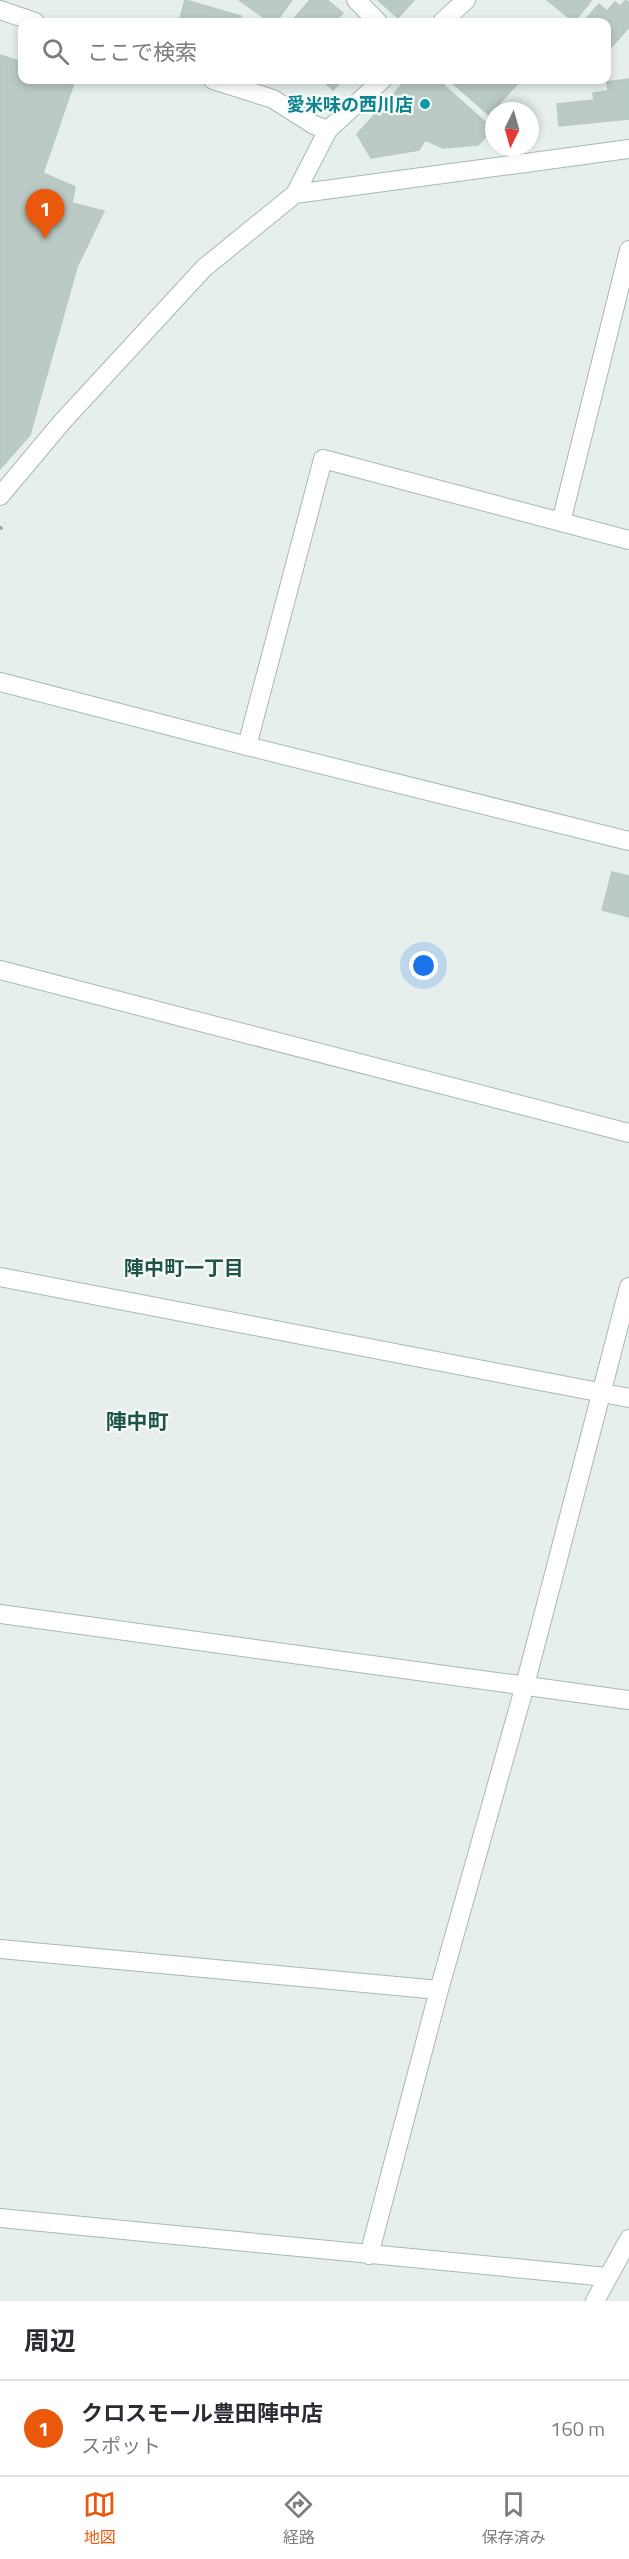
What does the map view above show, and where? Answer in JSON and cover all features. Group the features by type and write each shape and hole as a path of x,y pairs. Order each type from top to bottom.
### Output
{"street":[{"path":"356,0 374,18"},
{"path":"446,18 466,0"},
{"path":"0,10 23,18"},
{"path":"226,84 273,99 314,125 328,130"},
{"path":"0,496 62,422 204,268 295,194 328,130 378,84"},
{"path":"295,194 629,149"},
{"path":"561,522 629,250"},
{"path":"247,746 323,459 629,540"},
{"path":"0,682 629,842"},
{"path":"0,970 629,1133"},
{"path":"0,1277 629,1398"},
{"path":"369,2255 439,1990 525,1685 629,1287"},
{"path":"0,1614 629,1700"},
{"path":"0,1949 439,1990"},
{"path":"0,2218 607,2277"},
{"path":"595,2301 629,2239"}],"building":[{"path":"185,0 241,16 240,18 180,18"},
{"path":"239,0 292,0 279,18 264,18"},
{"path":"310,0 327,0 343,13 338,18 294,18"},
{"path":"378,0 414,0 398,18"},
{"path":"547,0 591,1 577,18 569,18"},
{"path":"626,0 629,3 629,27 611,48 611,18 587,18 599,4 607,11 615,2 620,6"},
{"path":"0,55 18,61 18,84 74,84 43,173 75,187 72,203 104,211 77,267 30,435 0,469"},
{"path":"629,79 629,119 559,126 557,104 594,100 593,93 608,91 607,84 611,84 611,81"},
{"path":"326,84 339,84 333,90"},
{"name":"愛米味の西川店","path":"402,84 442,84 485,122 485,138 478,145 443,148 425,140 419,150 371,158 357,134"},
{"path":"454,84 517,84 501,102 485,102 485,112"},
{"path":"612,872 629,876 629,917 602,910"}],"place":[{"name":"愛米味の西川店","path":"425,104"},
{"name":"クロスモール豊田陣中店","path":"45,239"}],"district":[{"name":"陣中町一丁目","path":"184,1267"},
{"name":"陣中町","path":"137,1421"}]}
